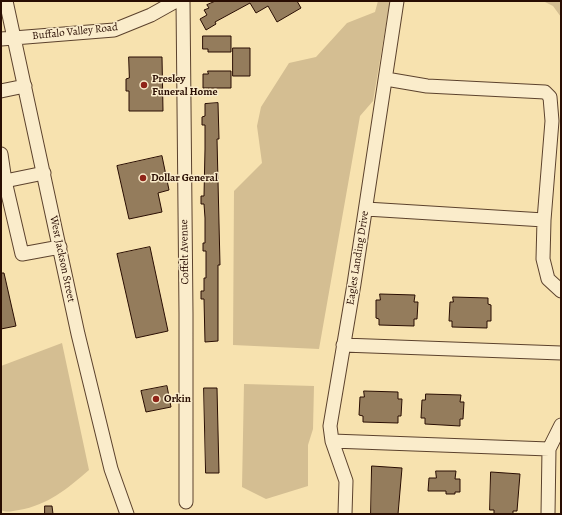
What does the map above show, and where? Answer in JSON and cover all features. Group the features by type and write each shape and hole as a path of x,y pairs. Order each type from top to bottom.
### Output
{"street":[{"name":"West Jackson Street","path":"6,1 78,334 111,469 127,514"},
{"name":"Buffalo Valley Road","path":"1,39 114,30 151,15 176,1"},
{"name":"Coffelt Avenue","path":"183,1 186,502"},
{"name":"Eagles Landing Drive","path":"345,514 346,481 332,441 330,426 366,208 397,1"},
{"path":"386,79 427,86 545,92 550,97 552,121 544,220 543,259 548,279 561,291"},
{"path":"1,91 25,86"},
{"path":"1,154 22,254 60,247"},
{"path":"6,181 44,173"},
{"path":"366,208 544,220"},
{"path":"344,345 561,353"},
{"path":"548,514 549,449 561,426"},
{"path":"332,441 549,449"}],"shaded area":[{"path":"378,1 390,1 373,101 360,116 319,349 233,345 234,191 262,163 257,126 261,107 289,63 316,57 347,23 375,12"},
{"path":"543,1 561,1 561,17 553,6"},
{"path":"62,343 89,470 65,490 48,500 29,508 7,512 3,511 1,510 1,366"},
{"path":"244,384 314,386 313,429 308,445 308,486 266,499 242,487"}],"building":[{"path":"216,1 297,1 301,8 277,22 268,6 256,13 250,3 215,22 216,24 206,30 200,19 207,15 204,10 209,8 207,5"},
{"path":"203,36 231,36 231,52 208,52 208,49 203,49"},
{"path":"233,48 250,48 250,76 233,76"},
{"name":"Presley Funeral Home","path":"129,57 162,57 163,111 129,111 129,91 126,91 126,79 129,78"},
{"path":"208,71 231,71 231,88 203,88 203,74 208,74"},
{"path":"218,103 219,139 217,139 220,265 218,265 218,341 205,342 204,299 201,299 201,291 204,291 204,278 206,278 206,251 203,251 203,243 205,243 205,218 204,204 201,204 201,196 204,196 205,149 205,125 202,125 202,117 205,116 205,104"},
{"name":"Dollar General","path":"162,156 169,190 158,193 162,212 129,219 117,166"},
{"path":"150,247 168,331 136,338 117,254"},
{"path":"1,273 4,273 16,326 1,329"},
{"path":"380,294 415,295 414,302 418,302 417,319 414,319 414,326 379,325 379,319 376,318 376,300 380,300"},
{"path":"453,297 488,298 488,304 491,305 491,321 487,321 487,328 452,327 452,321 449,321 450,302 453,302"},
{"name":"Orkin","path":"167,386 171,407 146,412 141,391"},
{"path":"204,388 217,388 219,473 206,473"},
{"path":"364,391 398,392 398,399 402,399 401,416 398,416 398,423 363,422 363,416 359,415 360,397 364,397"},
{"path":"426,394 461,395 460,402 464,402 463,419 460,419 460,426 425,424 425,418 421,418 422,400 425,400"},
{"path":"372,466 402,468 398,514 371,514"},
{"path":"436,471 456,471 455,479 460,479 460,492 455,492 455,494 446,494 446,491 428,491 429,478 436,478"},
{"path":"491,472 520,474 517,511 513,511 513,514 494,514 494,510 490,510"},
{"path":"45,506 52,506 53,514 45,514"}],"place":[{"name":"Presley Funeral Home","path":"144,85"},
{"name":"Dollar General","path":"143,178"},
{"name":"Orkin","path":"156,399"}]}
